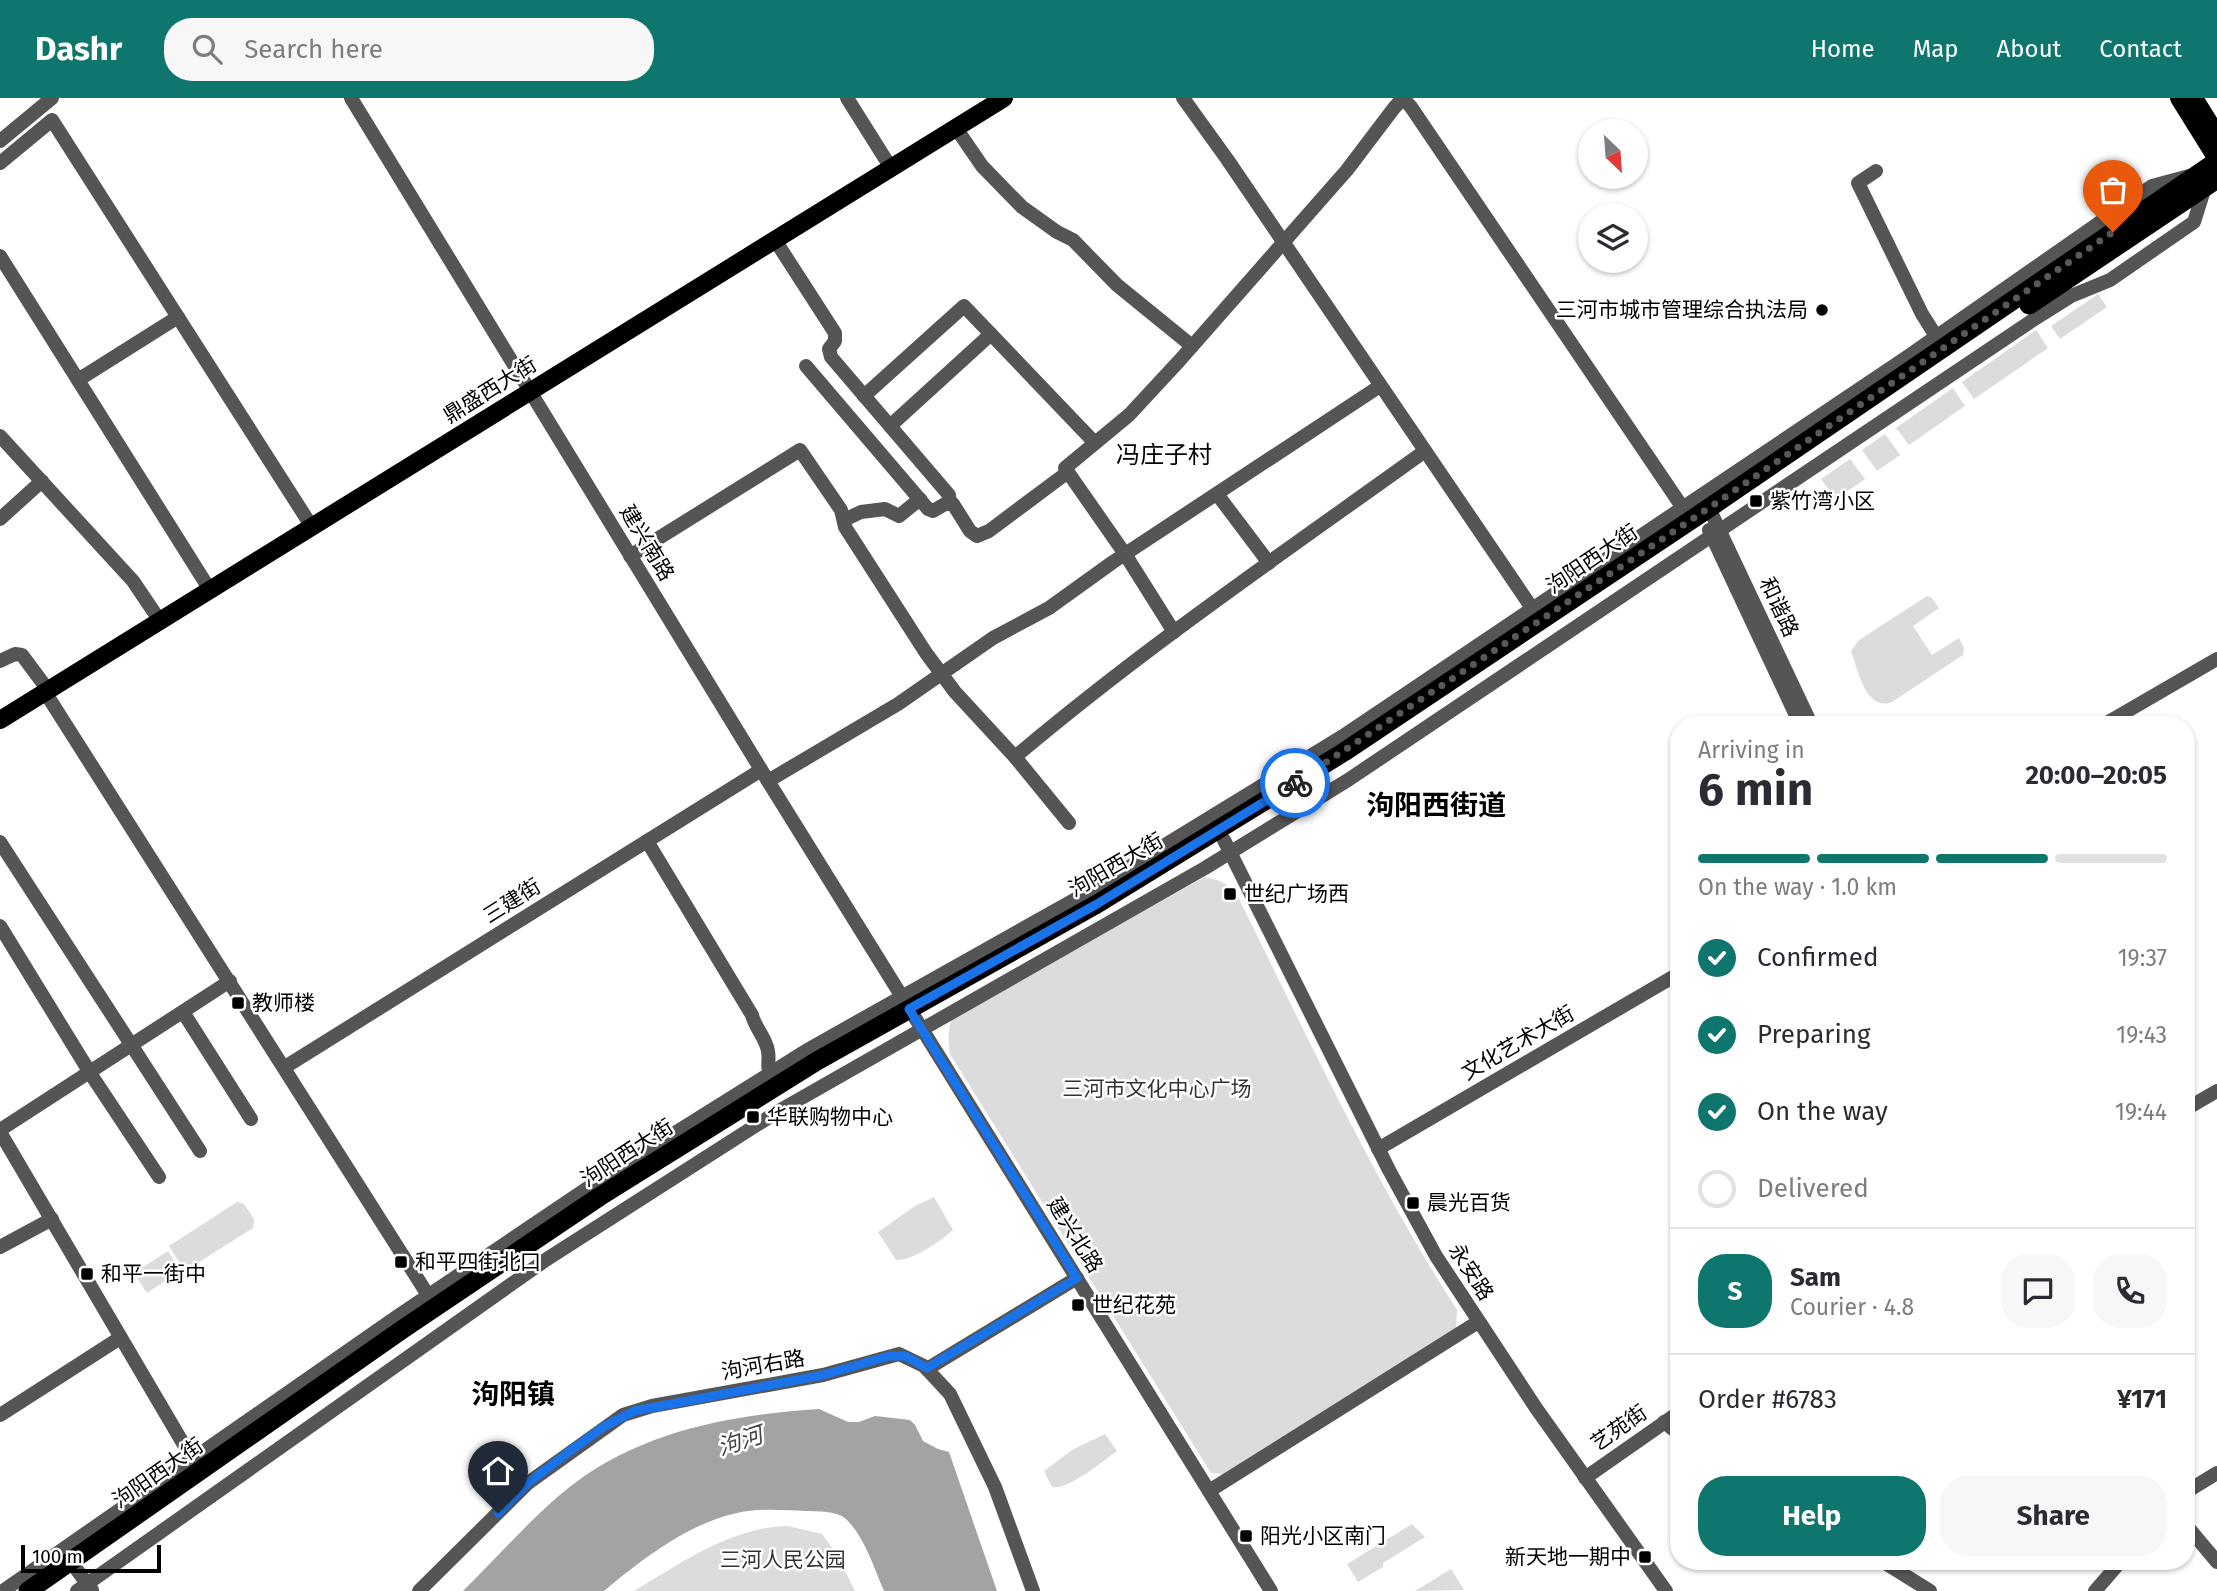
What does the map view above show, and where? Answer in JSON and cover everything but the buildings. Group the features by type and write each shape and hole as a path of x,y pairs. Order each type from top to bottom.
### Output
{"highway":[{"name":"泃阳西大街","path":"28,1591 196,1465 432,1301 599,1197 773,1079 912,1013 1227,847 2207,179 2217,160"},
{"name":"泃阳西大街","path":"47,1591 83,1584 401,1344 594,1213 912,1013 1200,842 1344,752 1537,615 1704,520 1940,343 2207,179"}],"main road":[{"name":"鼎盛西大街","path":"0,720 1004,98"},
{"path":"2179,98 2217,160"},
{"path":"2194,98 2216,132"}],"street":[{"path":"0,141 52,98"},
{"name":"建兴南路","path":"351,98 912,1013"},
{"path":"847,98 891,168"},
{"path":"1183,98 1537,615"},
{"path":"1174,632 1125,554 1065,468 1129,415 1347,170 1403,98 1704,520"},
{"path":"0,163 52,120 312,527"},
{"path":"956,128 982,166 1022,207 1056,232 1073,240 1117,285 1192,346"},
{"path":"1876,171 1858,183 1922,314 1940,343"},
{"path":"775,240 835,333 835,341 829,349 831,357 950,495 950,503 960,512 970,531 979,536 989,531 1068,472"},
{"path":"0,256 210,590"},
{"path":"864,396 964,306 1095,443"},
{"path":"78,380 178,317"},
{"path":"890,426 991,334"},
{"path":"806,366 930,511 950,503"},
{"name":"三建街","path":"285,1067 647,841 898,704 993,638 1049,608 1125,554 1380,386"},
{"path":"0,436 133,581 160,621"},
{"path":"630,556 800,450 841,510 845,527 941,674 1069,823"},
{"path":"1014,757 1066,713 1174,632 1424,451"},
{"path":"0,519 42,481"},
{"path":"1217,494 1269,563"},
{"path":"844,520 861,512 885,509 899,516 920,499"},
{"name":"和谐路","path":"1704,520 1797,716"},
{"name":"和谐路","path":"1704,520 1807,716"},
{"path":"0,661 15,654 22,655 47,691 432,1301"},
{"path":"2119,716 2217,659"},
{"path":"647,841 752,1015 768,1051 767,1070 773,1079"},
{"path":"0,842 200,1151"},
{"name":"永安路","path":"1227,847 1378,1149 1436,1256 1584,1478 1665,1591"},
{"path":"0,926 90,1072 159,1177"},
{"name":"文化艺术大街","path":"1378,1149 1670,979"},
{"path":"3,1591 196,1465 0,1131 230,981"},
{"path":"183,1012 251,1119"},
{"name":"建兴北路","path":"912,1013 1271,1591"},
{"path":"2195,1104 2217,1091"},
{"path":"0,1247 52,1219"},
{"path":"927,1368 1077,1278"},
{"path":"1209,1491 1478,1322"},
{"path":"0,1415 120,1338"},
{"name":"泃河右路","path":"419,1591 528,1483 624,1415 652,1406 823,1375 889,1356 905,1356 927,1368 950,1394 972,1436 1011,1527 1033,1591"},
{"name":"艺苑街","path":"1584,1478 1670,1418"},
{"path":"1664,1422 1670,1427"},
{"path":"2195,1486 2217,1473"},
{"path":"2195,1536 2217,1562"},
{"path":"1896,1570 1930,1591"},
{"path":"2100,1589 2115,1570"}],"green space":[{"path":"2098,294 2107,307 2060,339 2051,326"},
{"path":"2036,330 2048,348 1974,399 1962,382"},
{"path":"1953,388 1965,406 1909,445 1896,428"},
{"path":"1885,434 1900,455 1877,471 1862,450"},
{"path":"1850,459 1865,479 1836,499 1821,479"},
{"path":"1927,596 1932,598 1939,608 1913,626 1932,655 1959,638 1964,648 1963,655 1892,702 1876,701 1864,687 1851,651 1859,640"},
{"name":"三河市文化中心广场","path":"1205,877 1223,883 1237,895 1368,1158 1457,1310 1456,1328 1223,1474 1211,1473 950,1054 949,1039 954,1015"},
{"path":"934,1197 953,1230 918,1254 896,1260 878,1232 915,1206"},
{"path":"237,1202 244,1204 254,1219 253,1228 185,1271 169,1246"},
{"path":"168,1251 180,1271 147,1293 134,1273"},
{"path":"1105,1434 1117,1451 1075,1480 1052,1487 1044,1471 1072,1450"},
{"path":"1412,1524 1425,1537 1358,1582 1347,1564"},
{"name":"三河人民公园","path":"788,1526 822,1534 836,1553 855,1591 634,1591 707,1548 746,1533"},
{"path":"1451,1569 1464,1590 1415,1591"}],"water":[{"name":"泃河","path":"819,1409 848,1422 859,1422 875,1416 910,1420 923,1441 949,1452 997,1591 884,1591 864,1544 843,1517 828,1512 754,1510 719,1518 684,1534 650,1555 604,1591 463,1591 561,1494 602,1465 631,1450 691,1428 723,1421"}],"way so far":[{"path":"1295,783 1709,508 2113,232"}],"place":[{"name":"三河市城市管理综合执法局","path":"1822,310"},
{"name":"紫竹湾小区","path":"1756,501"},
{"name":"世纪广场西","path":"1230,894"},
{"name":"教师楼","path":"238,1003"},
{"name":"华联购物中心","path":"753,1117"},
{"name":"晨光百货","path":"1413,1203"},
{"name":"和平四街北口","path":"401,1262"},
{"name":"和平一街中","path":"87,1274"},
{"name":"世纪花苑","path":"1078,1305"},
{"name":"阳光小区南门","path":"1246,1536"},
{"name":"新天地一期中","path":"1645,1557"}],"district":[{"name":"冯庄子村","path":"1164,455"},
{"name":"泃阳西街道","path":"1436,805"},
{"name":"泃阳镇","path":"513,1394"}],"route":[{"path":"498,1513 528,1483 624,1415 652,1406 792,1382 899,1354 927,1368 1077,1278 909,1009 1097,904 1295,783"}]}
